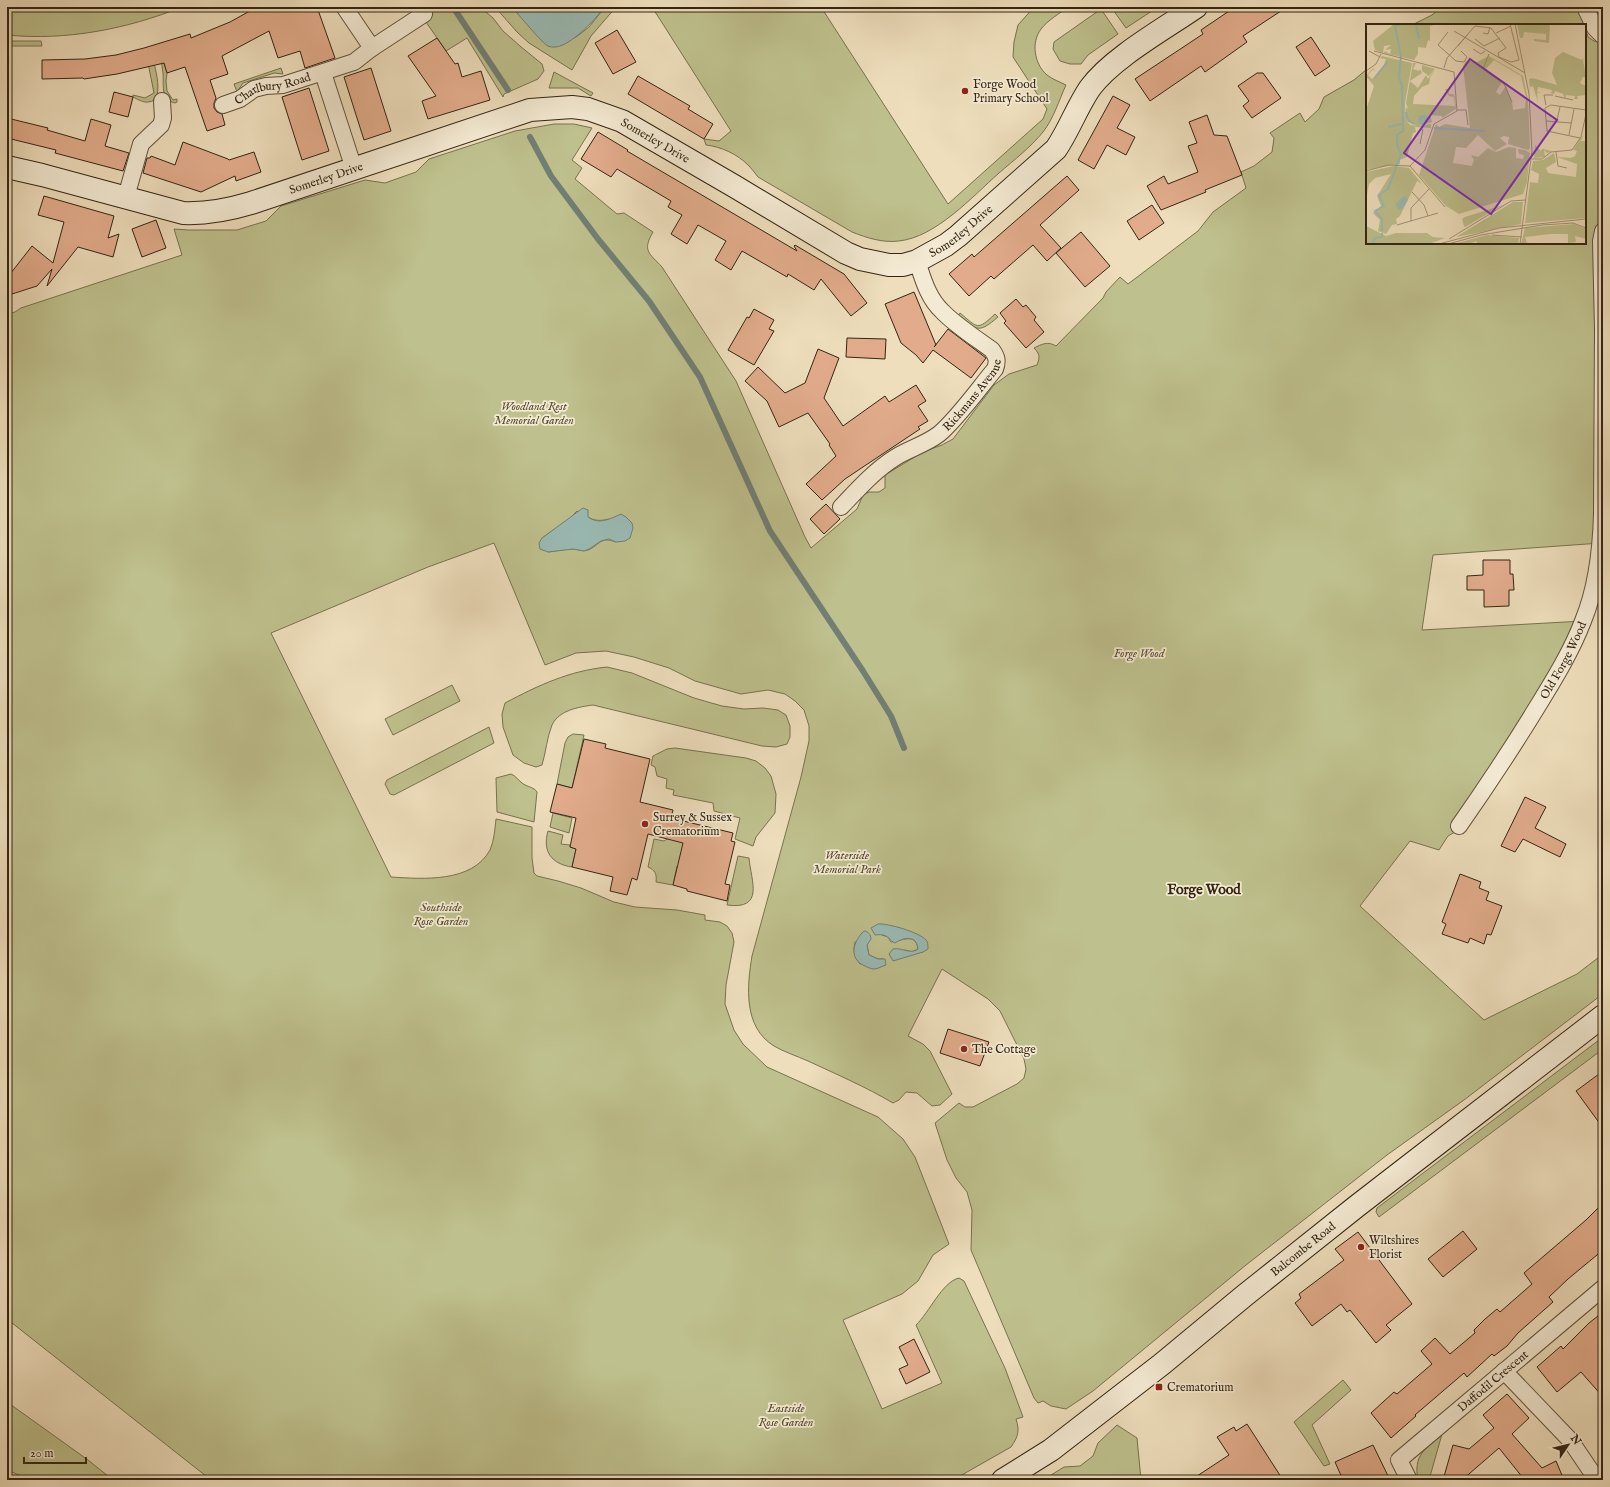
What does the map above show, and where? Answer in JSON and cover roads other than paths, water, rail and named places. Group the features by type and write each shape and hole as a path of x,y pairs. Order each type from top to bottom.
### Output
{"street":[{"name":"Somerley Drive","path":"7,166 183,213 200,214 235,208 530,110 572,107 588,109 622,121 846,252 868,261 889,265 903,265 917,261 931,254 958,236 1056,149 1090,89 1100,76 1112,65 1196,7"},
{"path":"1585,7 1595,28 1603,36"},
{"path":"345,8 372,48"},
{"name":"Charlbury Road","path":"223,105 240,99 254,89 266,86 283,86 358,60 372,48 424,14"},
{"name":"Charlbury Road","path":"323,73 354,169"},
{"path":"126,197 140,144 161,125 163,118 162,101"},
{"name":"Old Forge Wood","path":"1459,826 1501,765 1555,677 1583,621 1595,583 1601,543 1602,514 1603,329 1601,241 1603,231"},
{"name":"Rickmans Avenue","path":"841,507 858,488 886,464 907,451 928,441 947,427 995,369 998,363 992,350 942,312 933,300 925,285 917,261"},
{"name":"Balcombe Road","path":"1003,1480 1051,1450 1162,1364 1356,1206 1603,1016"},
{"name":"Daffodil Crescent","path":"1409,1480 1399,1460 1603,1288"},
{"path":"1504,1371 1570,1440 1597,1480"}],"water":[{"path":"512,7 605,7 579,34 563,45 555,47 545,44"},
{"path":"583,508 588,510 588,517 596,521 613,518 621,514 626,517 632,523 633,528 630,538 625,541 616,542 609,539 601,541 584,551 573,549 548,552 540,549 539,543 542,538"},
{"path":"878,924 895,927 917,934 927,941 928,949 923,952 893,961 889,954 893,949 915,951 918,949 917,944 910,938 902,939 895,943 886,936 875,935 871,928"},
{"path":"864,931 868,932 871,938 867,945 869,955 878,959 885,959 886,965 877,969 872,969 860,963 856,959 854,954 855,945 860,935"}],"waterway":[{"path":"453,7 508,90"},
{"path":"530,137 551,176 598,239 649,301 700,377 770,531 891,716 904,748"}],"place":[{"name":"Forge Wood Primary School","path":"965,91"},
{"name":"Surrey & Sussex Crematorium","path":"645,824"},
{"name":"The Cottage","path":"964,1049"},
{"name":"Wiltshires Florist","path":"1361,1247"},
{"name":"Crematorium","path":"1159,1387"}],"district":[{"name":"Forge Wood","path":"1204,890"}],"park label":[{"name":"Woodland Rest Memorial Garden","path":"534,413"},
{"name":"Waterside Memorial Park","path":"847,862"},
{"name":"Southside Rose Garden","path":"441,914"},
{"name":"Eastside Rose Garden","path":"786,1415"}]}
